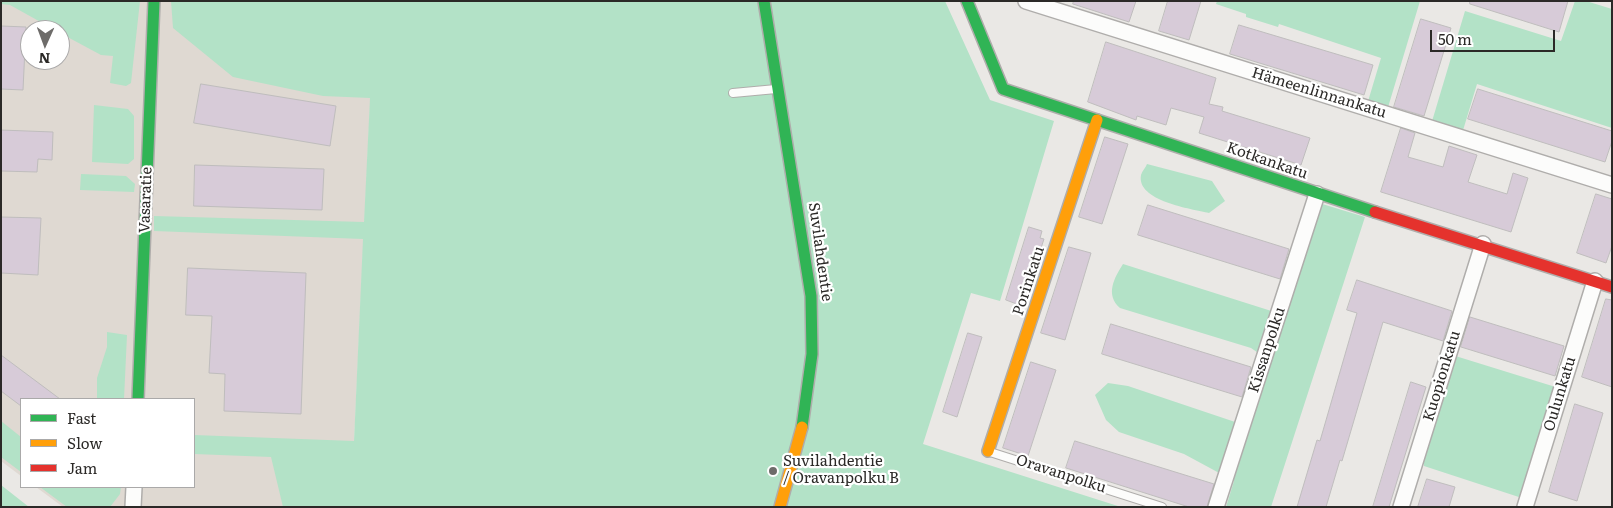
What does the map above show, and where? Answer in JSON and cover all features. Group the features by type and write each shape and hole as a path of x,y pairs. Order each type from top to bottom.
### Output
{"street":[{"name":"Vasaratie","path":"138,398 154,1"},
{"name":"Suvilahdentie","path":"764,1 807,259 813,306 813,334 807,407 792,472 780,507"},
{"name":"Kotkankatu","path":"967,1 1003,89 1317,194 1483,244 1612,287"},
{"name":"Hämeenlinnankatu","path":"1026,1 1612,185"},
{"name":"Porinkatu","path":"988,451 1097,120"},
{"name":"Kissanpolku","path":"1216,507 1317,194"},
{"name":"Kuopionkatu","path":"1401,507 1483,244"},
{"name":"Oulunkatu","path":"1525,507 1595,281"},
{"path":"133,507 134,488"}],"lane":[{"path":"733,93 778,88"},
{"name":"Oravanpolku","path":"988,451 1162,507"}],"shaded area":[{"path":"1,1 375,1 352,485 345,507 63,507 37,488 195,488 195,398 20,398 20,475 1,461"}],"green space":[{"path":"1,1 140,1 131,83 126,86 110,83 113,56 101,55 70,38 70,20 37,20 10,5 1,4"},
{"path":"171,1 945,1 990,100 1054,121 1000,301 971,293 923,444 1121,507 283,507 271,457 195,454 195,435 354,441 363,239 154,231 154,216 364,222 370,98 323,96 233,77 173,28"},
{"path":"1217,1 1420,1 1386,114 1366,108 1381,58 1279,24 1278,27 1246,17 1246,14 1216,4"},
{"path":"1575,1 1586,1 1612,9 1612,128 1477,84 1461,137 1430,128 1465,11 1561,41"},
{"path":"94,105 128,109 134,116 134,159 128,164 92,162"},
{"path":"1147,164 1212,181 1225,201 1209,213 1179,206 1156,197 1147,191 1142,184 1141,175"},
{"path":"81,174 126,176 135,184 134,192 80,190"},
{"path":"1319,203 1365,217 1271,507 1226,507 1234,481 1184,454 1119,432 1106,420 1095,395 1108,383 1128,386 1250,427 1270,361 1251,348 1120,308 1113,298 1112,286 1123,264 1284,315"},
{"path":"107,332 127,335 124,398 97,398 97,378 107,347"},
{"path":"1449,354 1562,389 1528,500 1424,466 1424,464 1415,461"},
{"path":"1,421 20,436 20,471 1,457"},
{"path":"1,485 29,507 1,507"},
{"path":"41,488 121,488 120,494 110,507 67,507"}],"building":[{"path":"1074,1 1136,1 1129,22 1073,4"},
{"path":"1168,1 1201,1 1189,40 1159,31"},
{"path":"1470,1 1568,1 1559,32 1470,4"},
{"path":"1421,19 1451,28 1424,116 1394,107"},
{"path":"1239,25 1373,65 1364,95 1230,54"},
{"path":"1,26 20,27 20,70 24,70 23,90 1,89"},
{"path":"1106,42 1216,78 1209,104 1223,107 1222,111 1310,138 1301,165 1199,133 1204,117 1171,108 1166,125 1137,116 1136,120 1088,102"},
{"path":"201,84 336,106 330,146 194,123"},
{"path":"1478,89 1612,131 1612,141 1605,162 1468,119"},
{"path":"1401,128 1415,133 1408,157 1443,167 1449,146 1477,155 1468,182 1507,194 1513,173 1528,178 1511,232 1381,192"},
{"path":"1,130 53,132 52,160 38,159 37,172 1,171"},
{"path":"1105,137 1128,144 1102,224 1079,217"},
{"path":"195,165 324,169 322,210 194,206"},
{"path":"1596,194 1612,199 1612,246 1606,263 1577,253"},
{"path":"1148,205 1289,249 1280,279 1138,235"},
{"path":"1,217 41,218 38,275 1,273"},
{"path":"1029,227 1042,231 1040,238 1044,239 1022,306 1006,300"},
{"path":"1069,247 1091,253 1065,340 1041,333"},
{"path":"188,268 306,273 301,414 224,411 225,374 209,373 212,316 186,315"},
{"path":"1357,280 1452,311 1443,341 1383,322 1342,461 1340,460 1326,507 1297,507 1317,440 1320,441 1357,313 1347,310"},
{"path":"1606,299 1612,300 1612,387 1582,377"},
{"path":"1470,317 1564,346 1555,376 1461,347"},
{"path":"1111,324 1251,367 1242,397 1102,354"},
{"path":"968,333 982,337 957,417 943,412"},
{"path":"1,355 59,398 20,398 20,405 1,391"},
{"path":"1031,362 1056,370 1028,456 1003,448"},
{"path":"1411,382 1426,387 1389,507 1373,507"},
{"path":"1575,404 1603,413 1577,501 1549,492"},
{"path":"1075,441 1214,484 1207,507 1189,507 1066,468"},
{"path":"1427,479 1455,487 1449,507 1418,507"}],"traffic: fast":[{"path":"138,398 154,1"},
{"path":"764,1 811,296 812,354 802,427"},
{"path":"967,1 1003,89 1375,212"}],"traffic: slow":[{"path":"988,451 1097,120"},
{"path":"780,507 802,427"}],"traffic: jam":[{"path":"1375,212 1612,287"}],"place":[{"name":"Suvilahdentie / Oravanpolku B","path":"773,471"}]}
